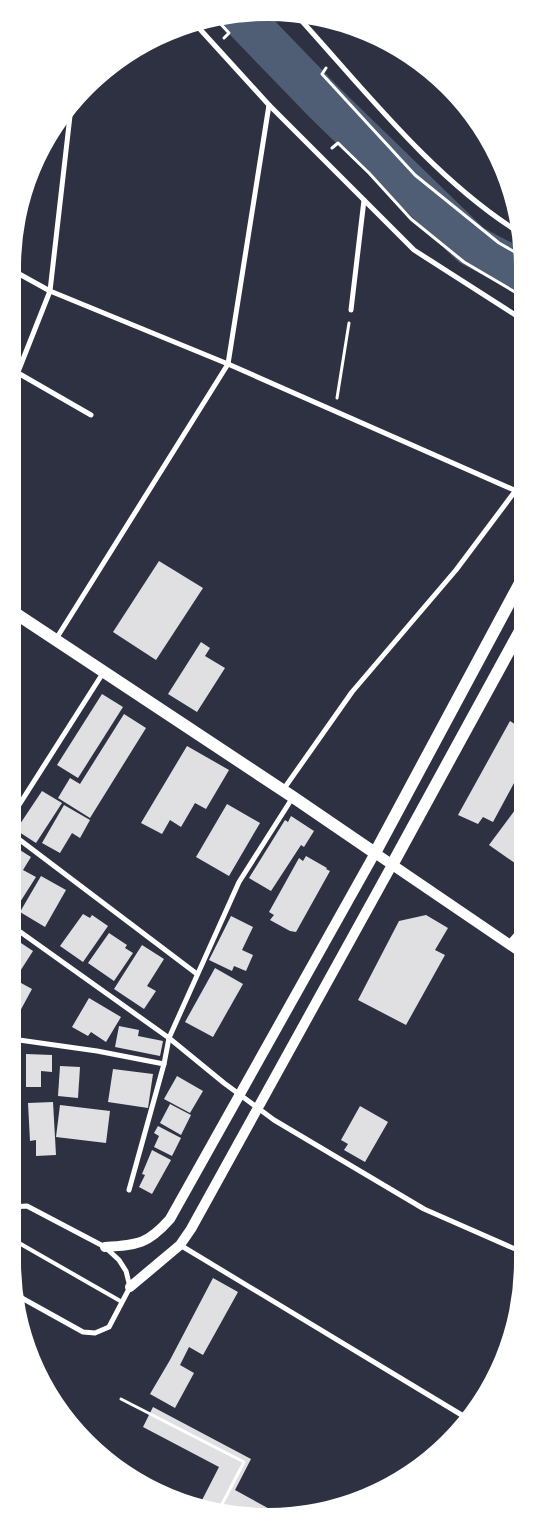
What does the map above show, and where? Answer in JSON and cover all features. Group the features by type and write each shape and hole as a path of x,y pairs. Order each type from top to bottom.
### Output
{"main road":[{"path":"105,1247 128,1246 144,1242 159,1232 170,1219 375,853 514,594"},
{"path":"21,617 514,947"},
{"path":"130,1287 180,1245 191,1229 392,865 514,651"}],"street":[{"path":"304,24 428,161 510,226"},
{"path":"201,31 269,105 414,250 514,314"},
{"path":"56,639 228,364 269,105"},
{"path":"21,365 50,291 69,122"},
{"path":"351,310 364,200"},
{"path":"21,275 50,291 228,364 514,490"},
{"path":"21,375 91,415"},
{"path":"129,1190 164,1064 169,1038 239,882 288,794 352,692 456,570 514,497"},
{"path":"21,802 104,671"},
{"path":"21,841 197,974"},
{"path":"21,932 169,1038 274,1120 424,1209 514,1248"},
{"path":"509,943 514,937"},
{"path":"21,1039 164,1064"},
{"path":"21,1206 27,1206 105,1247 119,1260 126,1272 130,1287 109,1326 95,1333 83,1332 24,1299"},
{"path":"180,1245 460,1415"}],"lane":[{"path":"21,1244 122,1302"}],"path":[{"path":"221,41 230,33 222,25"},
{"path":"330,150 338,143 418,225 464,262 514,291"},
{"path":"335,411 351,310"},
{"path":"121,1399 244,1462 222,1504"}],"building":[{"path":"159,561 203,588 156,660 113,632"},
{"path":"201,642 210,648 205,656 225,668 197,712 168,694"},
{"path":"102,694 123,707 78,778 57,765"},
{"path":"124,714 146,728 90,818 58,798 70,778 80,784"},
{"path":"510,721 514,724 514,783 493,822 483,817 478,824 458,815"},
{"path":"187,746 229,770 206,809 195,803 181,827 170,820 162,834 141,823"},
{"path":"42,791 62,803 36,843 21,833 21,822"},
{"path":"227,804 260,823 229,876 196,857"},
{"path":"64,805 90,820 80,838 72,833 60,853 42,843"},
{"path":"514,811 514,862 489,845"},
{"path":"291,816 314,831 304,847 301,845 271,891 249,878 285,820 288,822"},
{"path":"21,851 31,857 23,870 36,877 21,901"},
{"path":"306,856 330,871 296,932 290,931 270,920 274,915 269,912 299,858 303,861"},
{"path":"41,876 66,890 45,927 21,913"},
{"path":"83,914 90,918 92,915 108,926 83,962 60,946"},
{"path":"426,915 448,928 435,950 445,955 406,1025 358,1000 399,921"},
{"path":"231,916 253,927 242,950 253,955 246,971 234,966 232,971 209,960"},
{"path":"109,933 127,945 125,948 133,953 114,981 88,963"},
{"path":"21,943 33,951 21,970"},
{"path":"142,945 164,959 147,986 156,991 144,1009 114,989"},
{"path":"215,968 243,984 213,1037 185,1022"},
{"path":"21,983 32,989 21,1009"},
{"path":"89,998 121,1017 106,1042 91,1032 88,1036 72,1027"},
{"path":"119,1026 139,1030 138,1036 163,1041 160,1056 115,1047"},
{"path":"26,1054 52,1055 52,1072 41,1071 41,1087 26,1087"},
{"path":"60,1066 80,1067 78,1098 58,1096"},
{"path":"113,1069 153,1074 148,1108 108,1102"},
{"path":"177,1076 203,1091 190,1113 164,1099"},
{"path":"53,1102 56,1155 36,1156 36,1140 30,1141 28,1103"},
{"path":"170,1104 191,1115 181,1135 160,1123"},
{"path":"60,1105 110,1111 106,1143 56,1137"},
{"path":"360,1106 388,1122 365,1162 344,1150 348,1144 341,1140"},
{"path":"158,1126 181,1138 172,1156 154,1147 159,1136 154,1133"},
{"path":"152,1150 171,1160 152,1194 139,1187 145,1175 142,1174"},
{"path":"213,1278 238,1292 203,1355 189,1347 180,1365 194,1373 175,1408 150,1394"},
{"path":"153,1407 251,1459 235,1490 268,1508 235,1506 203,1499 219,1467 143,1427"}],"waterway":[{"path":"247,22 324,102 471,245 514,268"}]}
